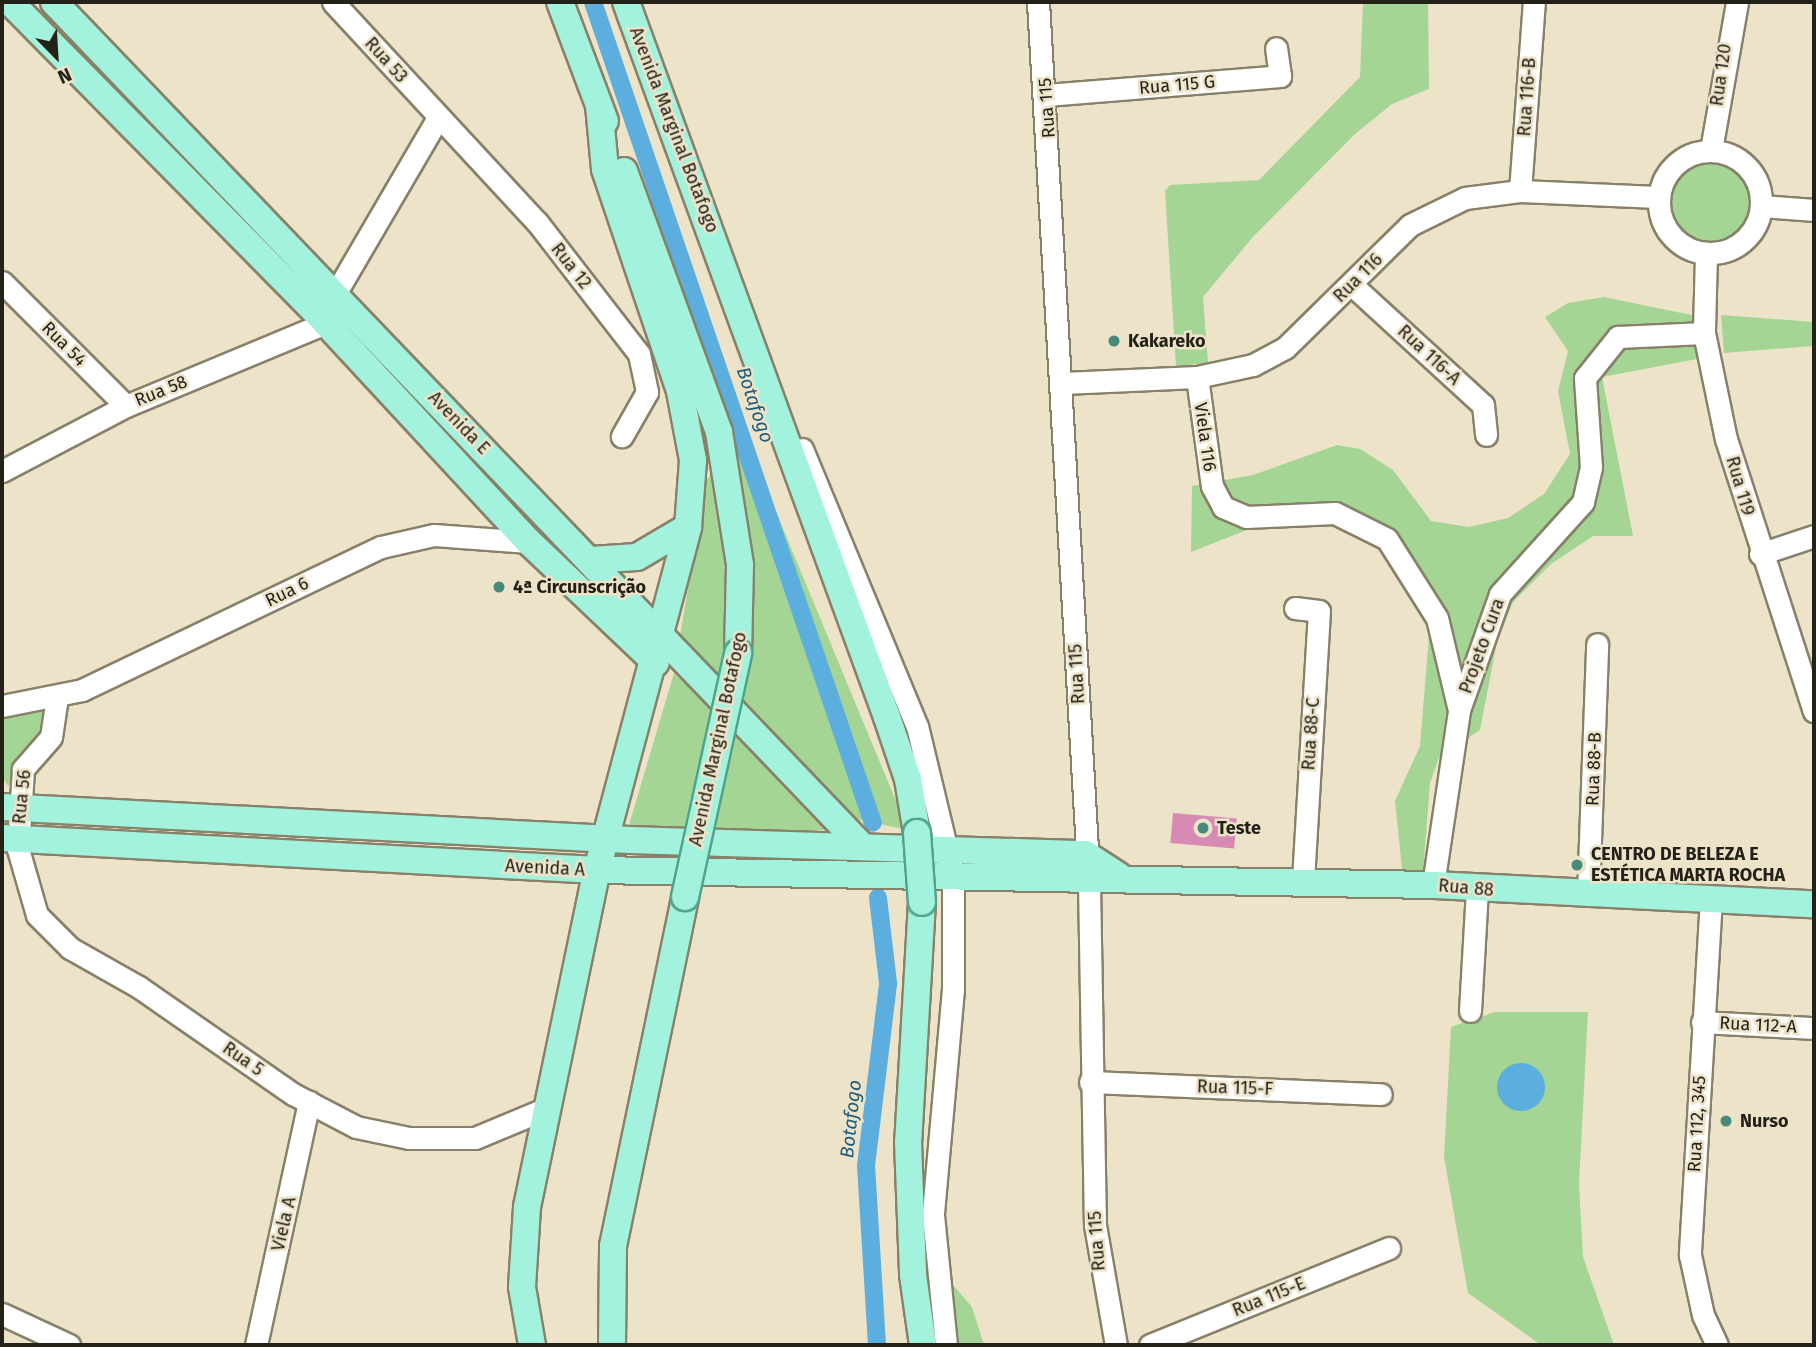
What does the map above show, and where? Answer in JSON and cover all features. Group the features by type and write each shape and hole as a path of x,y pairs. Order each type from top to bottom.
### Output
{"main road":[{"name":"Avenida E","path":"10,2 326,323 529,542 656,663"},
{"name":"Avenida E","path":"54,2 862,846"},
{"name":"Avenida Marginal Botafogo","path":"560,2 719,432 740,565 738,653 613,1246 612,1345"},
{"name":"Avenida Marginal Botafogo","path":"626,2 722,258 904,767 917,832 922,902 908,1142 912,1275 923,1345"},
{"name":"Avenida Marginal Botafogo","path":"532,1345 522,1250 547,1108 597,870 610,839 663,636 688,527 694,460 680,391 605,169 599,106"},
{"path":"591,560 637,557 688,527"},
{"name":"Avenida A","path":"7,808 610,839 1086,854"},
{"name":"Avenida A","path":"10,838 597,870 881,880 953,876 1088,883"},
{"path":"1086,854 1118,876"},
{"name":"Rua 88","path":"1088,883 1118,876 1433,885 1478,890 1814,904"}],"street":[{"name":"Rua 53","path":"334,2 438,118"},
{"name":"Rua 115","path":"1038,2 1063,383 1088,883 1090,1082 1099,1275 1116,1345"},
{"name":"Rua 116-B","path":"1520,191 1534,2"},
{"name":"Rua 120","path":"1711,150 1737,2"},
{"name":"Rua 115 G","path":"1046,95 1280,76 1276,48"},
{"path":"343,302 438,118"},
{"name":"Rua 12","path":"438,118 537,222 639,354 647,392 622,436"},
{"path":"1711,150 1738,158 1750,172 1762,206 1753,231 1732,248 1706,254 1681,245 1663,224 1658,197 1676,165 1711,150"},
{"name":"Rua 116","path":"1063,383 1197,377 1253,365 1285,348 1410,225 1465,198 1520,191 1658,197"},
{"path":"1762,206 1814,209"},
{"name":"Rua 119","path":"1706,254 1704,333 1726,439 1760,554 1814,711"},
{"name":"Avenida Marginal Botafogo","path":"722,258 917,726 953,876 953,989 933,1215 946,1345"},
{"name":"Rua 54","path":"2,282 126,406"},
{"name":"Rua 116-A","path":"1352,285 1483,405 1486,435"},
{"name":"Rua 58","path":"2,471 126,406 326,323 343,302"},
{"name":"Projeto Cura","path":"1433,885 1459,710 1509,578 1583,502 1591,467 1585,377 1618,337 1704,333"},
{"name":"Viela 116","path":"1197,377 1212,486 1223,507 1246,517 1335,513"},
{"name":"Projeto Cura","path":"1335,513 1387,539 1437,618 1459,710"},
{"name":"Rua 6","path":"57,697 381,547 434,535 529,542"},
{"path":"1760,554 1814,536"},
{"name":"Rua 88-C","path":"1296,608 1320,611 1303,882"},
{"name":"Rua 88-B","path":"1588,895 1597,644"},
{"path":"2,706 57,697"},
{"name":"Rua 56","path":"10,838 7,808 27,757 57,722 57,697"},
{"name":"Rua 5","path":"10,838 37,915 70,948 309,1102 356,1127 441,1140 475,1138 547,1108"},
{"path":"1470,1011 1478,890"},
{"name":"Rua 112, 345","path":"1711,898 1690,1255 1717,1345"},
{"name":"Rua 112-A","path":"1702,1022 1814,1028"},
{"name":"Rua 115-F","path":"1090,1082 1381,1094"},
{"name":"Viela A","path":"256,1345 289,1208 309,1102"},
{"name":"Rua 115-E","path":"1150,1345 1389,1248"},
{"path":"2,1314 69,1345"}],"green space":[{"path":"1363,2 1428,2 1429,89 1392,104 1355,134 1252,238 1203,297 1208,363 1176,366 1165,191 1170,185 1259,180 1360,77"},
{"path":"1710,163 1725,166 1737,175 1746,187 1749,202 1746,217 1737,229 1725,238 1710,241 1695,238 1683,229 1674,217 1671,202 1674,187 1683,175 1695,166"},
{"path":"1604,297 1696,316 1697,359 1602,377 1633,536 1593,536 1551,564 1513,602 1497,642 1480,730 1439,757 1430,783 1423,873 1402,869 1395,801 1420,746 1430,623 1373,532 1300,520 1267,522 1191,552 1192,486 1253,475 1337,445 1360,449 1393,470 1431,521 1469,527 1508,518 1544,494 1570,454 1558,391 1568,351 1545,317 1568,303"},
{"path":"1721,315 1814,322 1814,351 1813,346 1724,353"},
{"path":"743,432 908,830 856,819 680,636 706,481"},
{"path":"674,673 833,830 627,832"},
{"path":"31,709 45,713 47,726 23,751 17,784 8,786 2,776 2,713"},
{"path":"1495,1012 1588,1012 1579,1184 1583,1257 1614,1345 1541,1345 1468,1293 1444,1157 1451,1027"},
{"path":"947,1278 972,1307 984,1345 957,1345"}],"water":[{"path":"1521,1063 1530,1064 1538,1070 1544,1078 1544,1096 1538,1104 1530,1110 1521,1111 1512,1110 1504,1104 1498,1096 1497,1087 1498,1078 1504,1070 1512,1064"}],"building":[{"name":"Teste","path":"1173,813 1237,819 1234,848 1170,843"}],"waterway":[{"name":"Botafogo","path":"593,2 873,823"},
{"name":"Botafogo","path":"877,1345 866,1166 888,983 878,898"}],"place":[{"name":"Kakareko","path":"1114,341"},
{"name":"4ª Circunscrição","path":"499,587"},
{"name":"Teste","path":"1203,828"},
{"name":"CENTRO DE BELEZA E ESTÉTICA MARTA ROCHA","path":"1577,865"},
{"name":"Nurso","path":"1726,1121"}]}
